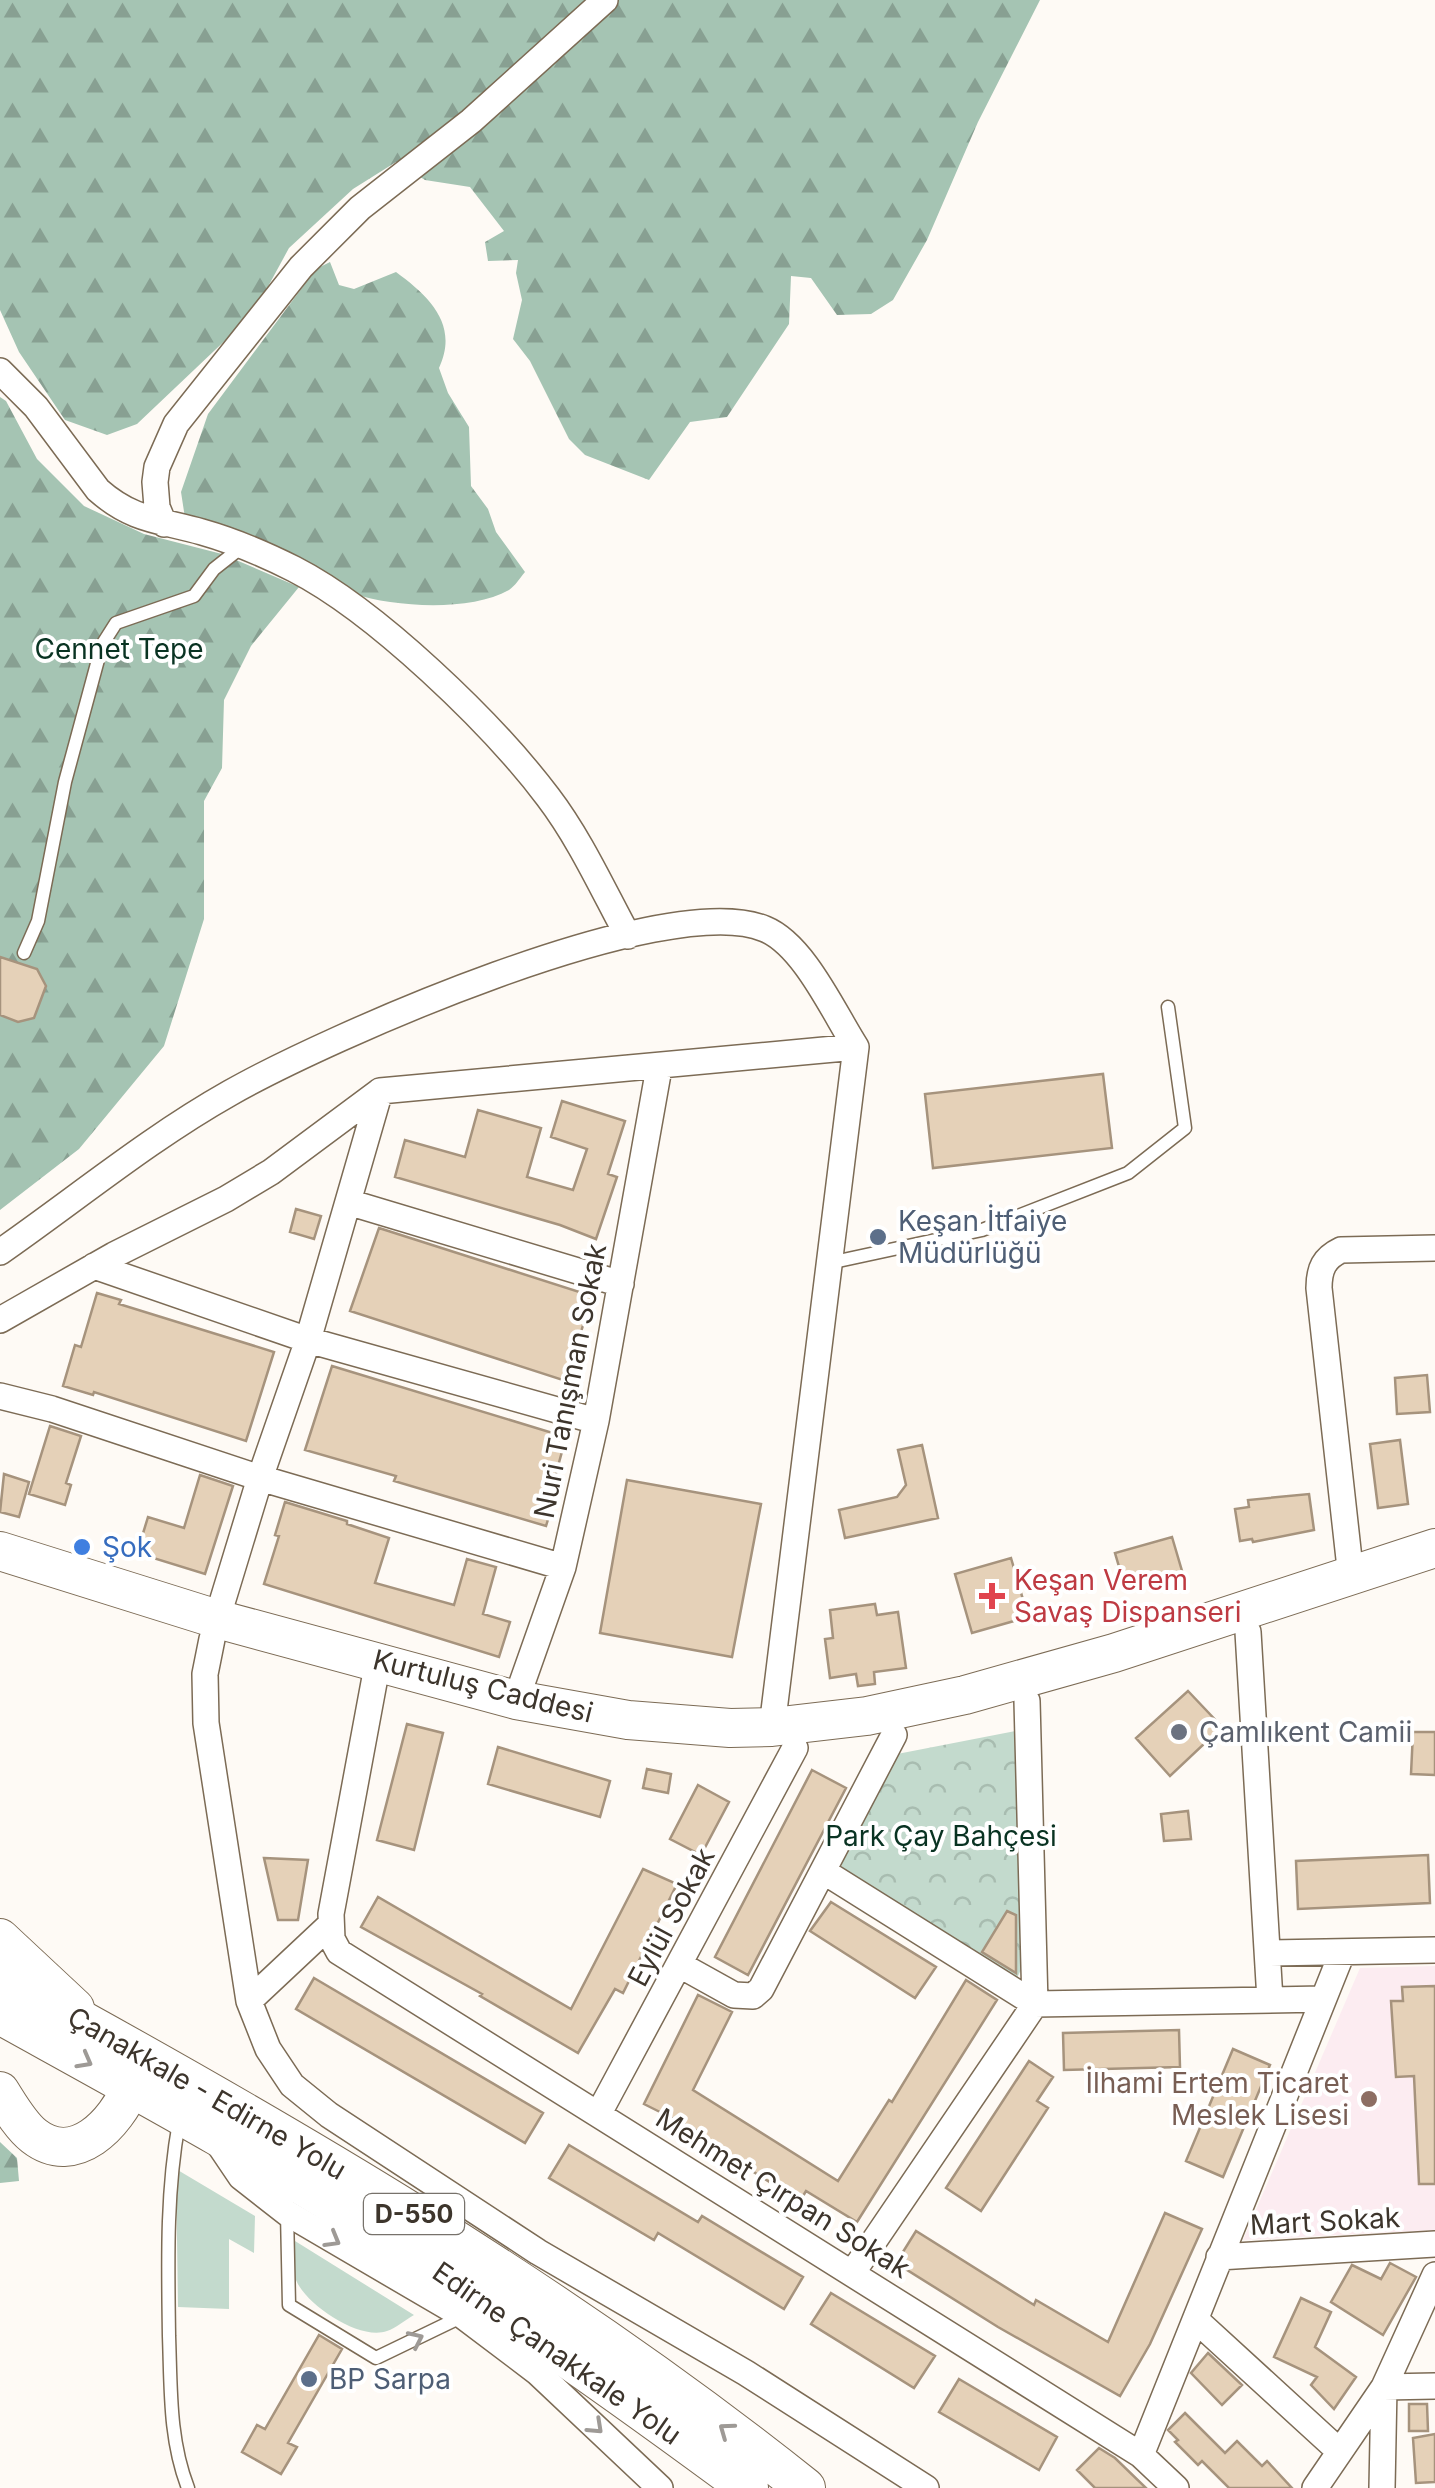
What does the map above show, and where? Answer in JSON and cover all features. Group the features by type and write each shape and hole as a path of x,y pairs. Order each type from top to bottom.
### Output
{"highway":[{"name":"Çanakkale - Edirne Yolu","path":"0,1976 299,2144 433,2226 593,2333 805,2488"},
{"name":"Edirne Çanakkale Yolu","path":"0,2014 194,2122 379,2232 469,2306 575,2360 748,2488"}],"main road":[{"name":"Kurtuluş Caddesi","path":"0,1577 376,1672 553,1728 635,1743 714,1750 979,1692 1114,1653 1435,1548"},
{"name":"Kurtuluş Caddesi","path":"0,1551 215,1629"},
{"name":"Kurtuluş Caddesi","path":"376,1672 628,1720 783,1737 894,1735 1027,1702 1435,1568"},
{"path":"0,1938 99,2030"},
{"path":"0,2091 32,2135 51,2146 74,2145 94,2137 122,2109 131,2087"}],"street":[{"path":"164,524 157,507 155,482 157,467 176,424 301,267 360,208 471,121 605,0"},
{"path":"0,371 36,407 98,490 130,514 243,546 298,571 366,617 442,684 514,755 558,813 628,936"},
{"path":"0,1252 226,1095 275,1069 465,986 628,936 682,926 728,922 764,928 782,938 794,950 856,1048 829,1262 783,1737"},
{"path":"0,1320 272,1172 380,1091 856,1048"},
{"name":"Nuri Tanışman Sokak","path":"516,1700 563,1567 596,1421 659,1068"},
{"path":"380,1091 308,1340 260,1478 215,1629 206,1674 206,1724 255,2021 280,2070 328,2115 538,2252 746,2373 926,2488"},
{"path":"348,1202 621,1284"},
{"path":"1351,1577 1321,1269 1328,1258 1341,1250 1435,1248"},
{"path":"94,1266 308,1340 596,1421"},
{"path":"0,1396 563,1567"},
{"path":"1248,1632 1270,2000"},
{"path":"249,2001 330,1925 376,1672"},
{"path":"853,2272 1035,2004 1027,1702"},
{"path":"680,1966 734,1994 754,1996 894,1735"},
{"name":"Eylül Sokak","path":"600,2113 680,1966 783,1737"},
{"path":"823,1871 1035,2004 1323,1999"},
{"name":"Mehmet Çırpan Sokak","path":"330,1925 332,1939 350,1961 600,2113 1141,2455 1176,2488"},
{"path":"1268,1954 1435,1950"},
{"path":"1141,2455 1342,1953"},
{"path":"194,2122 241,2177 287,2213 469,2306 660,2488"},
{"name":"Mart Sokak","path":"1218,2257 1435,2244"},
{"path":"1315,2488 1384,2387 1435,2275"},
{"path":"1196,2320 1338,2450"},
{"path":"1384,2387 1435,2386"},
{"path":"1382,2488 1384,2387"}],"lane":[{"path":"24,953 38,920 64,782 102,645 116,623 194,596 214,569 243,546"},
{"path":"829,1262 982,1230 1128,1172 1185,1128 1168,1007"},
{"path":"188,2488 176,2454 171,2419 168,2263 171,2177 194,2122"},
{"path":"287,2213 289,2305 376,2358 469,2306"}],"shaded area":[{"name":"İlhami Ertem Ticaret Meslek Lisesi","path":"1435,1966 1435,2230 1243,2240 1360,1968"}],"green space":[{"path":"0,0 1040,0 978,122 927,240 893,300 871,314 837,315 811,278 791,276 789,324 727,417 690,422 649,480 585,455 569,439 530,361 513,339 522,300 516,273 518,260 488,261 485,242 504,231 470,187 425,180 396,162 353,189 289,248 253,314 137,424 107,435 65,420 19,352 0,310"},
{"path":"330,262 339,285 354,289 396,272 438,313 446,338 439,368 448,393 469,427 471,486 488,509 496,532 525,572 509,590 474,602 453,604 410,604 371,598 354,594 185,518 181,492 208,414 316,269"},
{"name":"Cennet Tepe","path":"0,397 6,401 37,459 84,506 144,534 222,554 299,587 251,646 224,700 222,768 204,801 204,919 164,1046 79,1149 0,1210"},
{"name":"Park Çay Bahçesi","path":"1021,1730 1029,1953 1016,1980 843,1871 840,1860 892,1755"},
{"path":"0,2142 17,2158 19,2181 0,2183"},
{"path":"176,2169 255,2216 254,2253 229,2239 229,2309 178,2307"},
{"path":"295,2241 414,2315 390,2330 376,2333 335,2319 311,2300 296,2280"}],"building":[{"path":"0,957 37,969 46,986 34,1018 18,1022 0,1015"},
{"path":"1103,1074 1112,1148 933,1168 925,1094"},
{"path":"562,1101 625,1121 608,1174 617,1177 596,1239 395,1177 405,1140 465,1157 478,1110 541,1128 527,1177 573,1190 587,1149 551,1137"},
{"path":"296,1209 321,1216 314,1239 290,1232"},
{"path":"379,1228 592,1296 577,1345 584,1347 572,1383 350,1311"},
{"path":"97,1293 121,1300 119,1304 274,1352 246,1441 94,1392 93,1395 63,1386 75,1345 81,1347"},
{"path":"332,1366 566,1437 546,1526 305,1450"},
{"path":"1427,1375 1430,1412 1397,1414 1395,1378"},
{"path":"50,1426 81,1436 66,1483 71,1485 65,1505 29,1494"},
{"path":"1400,1440 1408,1504 1378,1508 1370,1444"},
{"path":"922,1445 938,1518 845,1538 839,1510 897,1497 906,1485 898,1450"},
{"path":"4,1474 29,1482 19,1517 0,1512"},
{"path":"200,1475 233,1486 205,1574 137,1553 148,1517 184,1528"},
{"path":"627,1480 761,1504 732,1657 600,1633"},
{"path":"1309,1494 1314,1530 1240,1541 1235,1509 1249,1507 1248,1500"},
{"path":"285,1502 389,1538 375,1583 454,1605 467,1559 496,1567 483,1614 510,1622 499,1657 264,1584"},
{"path":"1172,1537 1182,1571 1125,1587 1115,1553"},
{"name":"Keşan Verem Savaş Dispanseri","path":"1011,1558 1028,1617 972,1633 955,1574"},
{"path":"875,1604 877,1615 898,1612 906,1668 874,1672 875,1684 858,1686 856,1674 830,1678 825,1639 833,1638 830,1610"},
{"name":"Çamlıkent Camii","path":"1188,1691 1222,1727 1170,1776 1136,1738"},
{"path":"407,1724 443,1733 414,1850 377,1840"},
{"path":"1413,1732 1435,1732 1435,1775 1411,1774"},
{"path":"498,1747 610,1781 600,1817 488,1784"},
{"path":"647,1769 671,1774 668,1793 643,1788"},
{"path":"812,1770 846,1788 748,1975 715,1957"},
{"path":"698,1785 729,1802 701,1855 670,1839"},
{"path":"1188,1811 1191,1839 1164,1841 1161,1814"},
{"path":"1428,1855 1430,1903 1298,1909 1296,1861"},
{"path":"264,1858 308,1860 298,1920 278,1920"},
{"path":"643,1869 677,1884 623,1993 615,1989 578,2053 361,1927 378,1897 571,2009"},
{"path":"831,1902 936,1967 915,1998 810,1931"},
{"path":"1007,1911 1016,1915 1016,1973 982,1952"},
{"path":"314,1978 543,2113 525,2143 296,2009"},
{"path":"966,1980 997,2000 857,2222 806,2191 800,2201 698,2137 700,2132 644,2104 698,1995 732,2012 693,2090 838,2181 889,2100 892,2102"},
{"path":"1435,1986 1435,2184 1419,2184 1414,2076 1396,2077 1391,2001 1403,2001 1402,1987"},
{"path":"1179,2030 1180,2067 1064,2070 1063,2033"},
{"path":"1233,2049 1270,2065 1223,2177 1186,2161"},
{"path":"1029,2061 1053,2077 1037,2101 1048,2108 981,2211 946,2188"},
{"path":"569,2145 698,2222 702,2216 803,2277 784,2309 658,2233 654,2240 549,2178"},
{"path":"1165,2213 1202,2229 1150,2344 1120,2396 896,2263 916,2231 1034,2305 1036,2300 1108,2342"},
{"path":"1390,2263 1416,2277 1383,2335 1331,2302 1352,2265 1381,2279"},
{"path":"831,2293 935,2356 914,2388 811,2324"},
{"path":"1301,2298 1331,2312 1315,2347 1356,2377 1334,2409 1311,2385 1317,2377 1274,2357"},
{"path":"319,2335 342,2349 288,2443 297,2447 281,2474 242,2452 257,2425 265,2429"},
{"path":"1208,2353 1242,2385 1222,2405 1191,2373"},
{"path":"959,2379 1057,2437 1039,2470 939,2412"},
{"path":"1409,2404 1427,2404 1428,2431 1409,2431"},
{"path":"1185,2413 1225,2453 1237,2441 1262,2466 1267,2461 1292,2488 1229,2488 1202,2461 1198,2465 1175,2442 1178,2440 1168,2430"},
{"path":"1435,2434 1435,2482 1416,2483 1413,2438"},
{"path":"1099,2448 1146,2488 1095,2488 1077,2470"}],"place":[{"name":"Keşan İtfaiye Müdürlüğü","path":"878,1237"},
{"name":"Şok","path":"82,1547"},
{"name":"Keşan Verem Savaş Dispanseri","path":"992,1596"},
{"name":"Çamlıkent Camii","path":"1179,1732"},
{"name":"İlhami Ertem Ticaret Meslek Lisesi","path":"1369,2099"},
{"name":"BP Sarpa","path":"309,2379"}]}
